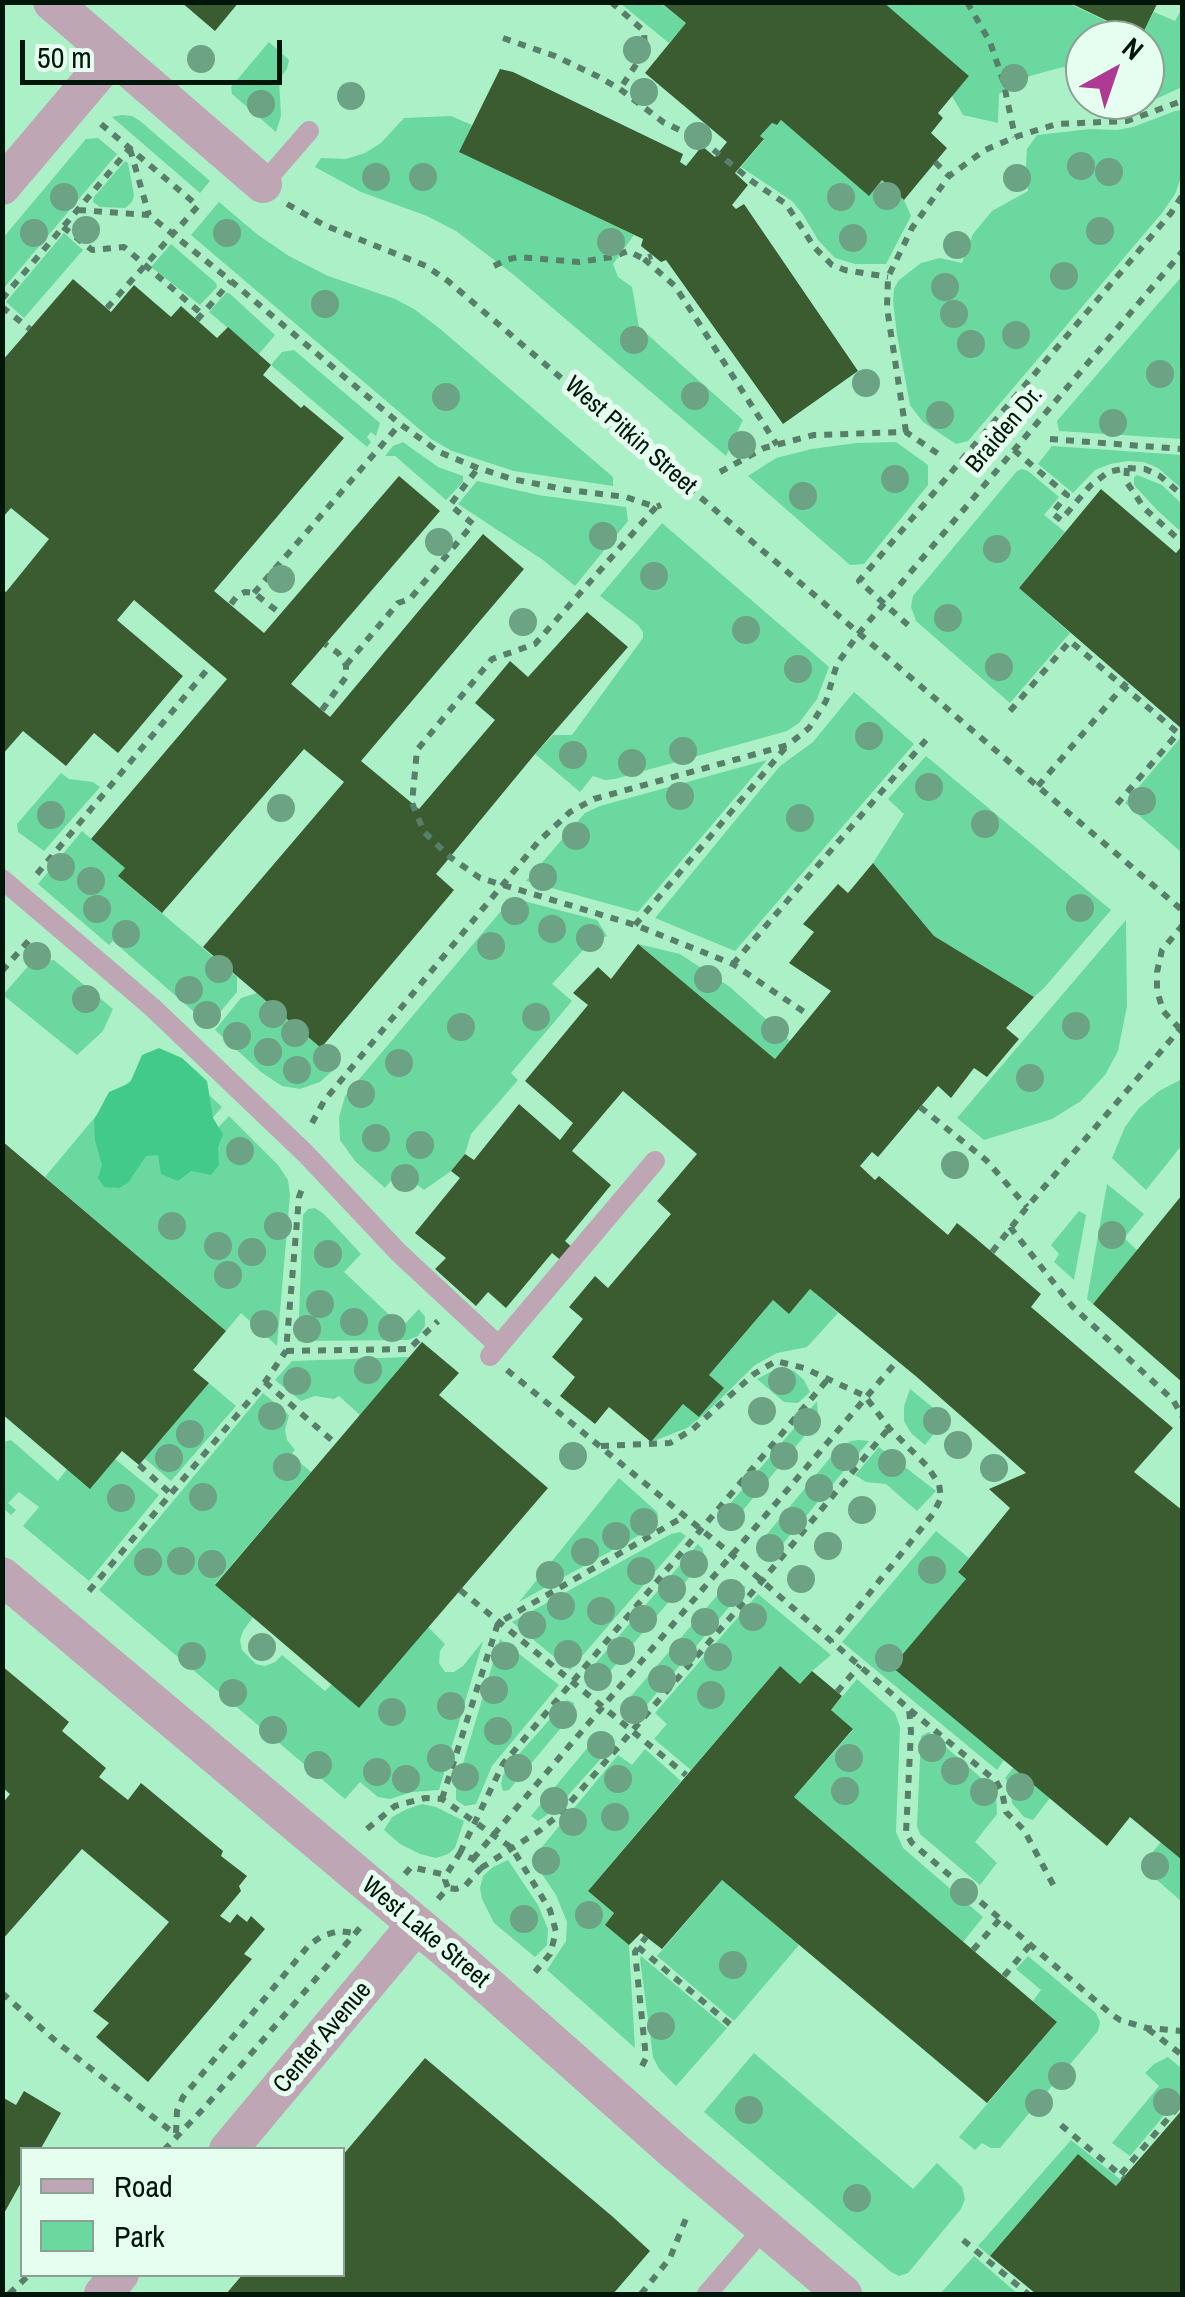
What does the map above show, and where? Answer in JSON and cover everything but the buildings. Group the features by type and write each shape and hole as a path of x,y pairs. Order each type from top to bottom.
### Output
{"street":[{"path":"52,2 263,184"},
{"path":"2,186 113,55"},
{"name":"West Lake Street","path":"2,1576 416,1925 843,2294"},
{"name":"Center Avenue","path":"231,2147 416,1925"}],"lane":[{"path":"263,184 309,131"},
{"path":"2,879 152,1007 306,1154 494,1351 655,1160"},
{"path":"708,2294 764,2228"}],"path":[{"path":"610,2 644,31 645,51 620,89"},
{"path":"967,2 990,42 1003,80 1015,138"},
{"path":"503,38 597,76 663,122 704,142 786,204 832,265 888,277"},
{"path":"906,432 886,308 888,277 912,228 949,176 984,150 1057,124 1128,121 1182,100"},
{"path":"100,123 198,206 107,308"},
{"path":"2,300 130,148"},
{"path":"130,148 149,214"},
{"path":"935,162 949,176"},
{"name":"West Pitkin Street","path":"263,184 287,204 324,225 413,260 448,281 1182,910"},
{"path":"908,624 858,582 1182,196"},
{"path":"78,210 149,214 438,452 530,482 658,506 535,644 492,659 416,750 412,804 424,832 480,878 635,925 732,964 810,1016"},
{"path":"63,227 92,250 124,248 200,317 231,280"},
{"path":"494,266 518,257 579,262 628,252 648,258 675,286 777,445"},
{"name":"Braiden Dr.","path":"635,925 788,745 809,728 826,701 837,664 859,633 1182,252"},
{"path":"2,307 30,330"},
{"path":"254,593 400,424"},
{"path":"720,472 764,448 814,435 906,432 940,455"},
{"path":"1050,439 1182,448"},
{"path":"1014,450 1067,495 1052,513 1061,520 1090,486 1108,472 1127,468 1146,469 1182,495"},
{"path":"346,665 398,604 410,598 472,524 450,505 478,468"},
{"path":"1127,468 1126,481 1144,508 1177,538 1182,537"},
{"path":"230,604 245,592 254,593 281,614"},
{"path":"1010,711 1070,641 1125,684 1178,733 1117,804"},
{"path":"322,710 346,678 346,665 325,644"},
{"path":"20,894 211,665"},
{"path":"1038,786 1125,684"},
{"path":"732,964 926,740"},
{"path":"306,1154 313,1117 324,1101 538,842 570,812 594,799 788,745"},
{"path":"2,972 48,918"},
{"path":"992,1252 1182,1030 1163,1010 1157,972 1162,950 1182,926"},
{"path":"920,1108 986,1160 1027,1207"},
{"path":"89,1591 265,1382 286,1351 298,1197 304,1185"},
{"path":"1010,1227 1072,1306 1173,1400 1182,1416"},
{"path":"286,1351 409,1349 442,1317"},
{"path":"600,1446 670,1443 694,1428 754,1374 776,1361 804,1368 865,1396 927,1466 940,1484 940,1498 934,1514 831,1641"},
{"path":"473,1858 897,1361"},
{"path":"828,1379 503,1764 446,1874 448,1888 465,1886 481,1868 561,1813 890,1428"},
{"path":"265,1382 336,1443"},
{"path":"540,1397 996,1780 1006,1812 1024,1830 1056,1890"},
{"path":"139,1465 171,1494"},
{"path":"442,1799 498,1623 685,1516"},
{"path":"460,1590 686,1776"},
{"path":"837,1692 860,1665"},
{"path":"909,1709 906,1832 912,1842 1111,2014 1147,2028 1182,2031"},
{"path":"366,1828 395,1806 425,1798 442,1799 512,1848 550,1910 556,1932 550,1954 535,1972"},
{"path":"460,1853 473,1858 481,1868"},
{"path":"411,1867 446,1874"},
{"path":"973,1950 1000,1918"},
{"path":"166,2147 355,1934 339,1931 309,1945 183,2097 177,2111 176,2134"},
{"path":"642,2066 646,2058 635,1952 646,1937"},
{"path":"1004,1976 1030,1945"},
{"path":"638,1947 731,2025"},
{"path":"2,1992 58,2043 176,2134"},
{"path":"1147,2028 1182,2054"},
{"path":"1061,2124 1122,2176 1182,2102"},
{"path":"641,2294 670,2258 686,2216"},
{"path":"963,2240 1028,2294"}],"shaded area":[{"path":"3,3 1182,3 1182,2294 3,2294"}],"green space":[{"path":"620,3 660,3 686,23 669,43"},
{"path":"883,3 1068,3 1104,20 1065,20 1065,68 1030,76 999,94 998,123 963,115 952,96 969,76"},
{"path":"1182,8 1182,87 1165,95 1165,20 1150,20 1154,12 1175,21"},
{"path":"269,42 289,60 279,79 281,116 276,132 232,94 231,87"},
{"path":"1182,110 1182,175 1162,213 968,441 956,444 923,422 910,405 897,335 893,301 898,281 921,263 940,258 962,263 973,234 992,211 1028,191 1027,149 1037,135 1117,130 1165,120 1165,115"},
{"path":"122,115 140,121 210,181 200,193 112,117"},
{"path":"451,116 472,125 460,152 634,235 613,264 618,277 632,287 639,327 743,420 726,456 514,275 456,231 361,192 315,167 321,158 346,159 365,153 381,143 404,118"},
{"path":"781,120 869,195 882,180 904,200 911,216 886,264 855,264 835,258 792,201 741,167 764,140 760,136 772,123 777,125"},
{"path":"98,138 117,154 3,289 3,238 86,139"},
{"path":"125,161 134,195 132,202 125,208 100,207 93,202 94,197"},
{"path":"219,202 289,256 328,276 414,309 613,477 613,486 514,471 452,451 431,439 191,235"},
{"path":"64,233 83,250 24,318 6,302"},
{"path":"171,244 216,283 217,287 200,305 151,267"},
{"path":"1182,276 1182,439 1059,431 1057,421"},
{"path":"226,293 275,335 259,354 209,312"},
{"path":"294,350 380,423 376,436 371,432 367,437 371,442 367,447 271,365 282,352"},
{"path":"403,442 438,467 463,476 463,482 446,500 395,456 385,456"},
{"path":"896,442 928,465 928,485 864,564 850,565 748,476 776,458 812,449"},
{"path":"1052,446 1182,455 1182,489 1158,468 1127,461 1095,470 1073,493 1038,464"},
{"path":"1022,469 1059,497 1044,515 1065,532 1019,588 1070,633 1010,703 916,621 911,607 913,596"},
{"path":"1137,475 1162,485 1182,504 1179,530 1134,485"},
{"path":"477,481 538,495 626,507 628,521 575,586 458,504"},
{"path":"662,523 829,667 817,699 799,723 787,731 615,779 593,776 580,792 535,754 553,735 572,735 643,638 638,625 600,596"},
{"path":"854,692 914,744 735,951 655,918 780,766 813,742"},
{"path":"1182,736 1182,853 1125,803"},
{"path":"926,756 1111,910 1034,997 934,936 873,863 904,814 888,799"},
{"path":"767,760 638,912 526,881 585,813"},
{"path":"61,773 100,787 44,851 18,832 17,824"},
{"path":"82,831 125,868 119,877 237,977 237,992 209,1025 113,941 109,945 38,884"},
{"path":"512,898 597,920 607,936 583,950 552,984 572,1001 511,1073 518,1080 471,1134 465,1154 451,1171 424,1190 399,1171 385,1188 355,1161 340,1140 339,1118 345,1096"},
{"path":"1126,920 1127,1006 1118,1051 1105,1075 1081,1101 1052,1119 984,1140 957,1118"},
{"path":"638,944 680,954 730,987 790,1041 775,1059"},
{"path":"54,960 113,1009 103,1031 77,1055 3,995 30,964"},
{"path":"257,993 340,1064 320,1082 300,1089 282,1086 261,1072 215,1030 241,998"},
{"path":"159,1048 182,1058 207,1081 213,1118 223,1134 218,1147 219,1165 211,1175 191,1171 178,1181 161,1174 158,1155 146,1156 128,1183 119,1188 104,1187 98,1178 102,1165 94,1120 109,1092 130,1083 142,1055"},
{"path":"165,1054 222,1107 209,1122 216,1130 229,1116 288,1180 277,1346 241,1313 226,1331 45,1177 116,1092"},
{"path":"1182,1079 1182,1145 1146,1190 1112,1158 1125,1127 1139,1108"},
{"path":"1107,1184 1144,1214 1124,1238 1138,1251 1093,1304 1087,1299"},
{"path":"315,1208 361,1254 344,1272 402,1327 419,1309 425,1326 418,1336 408,1340 298,1341 303,1215"},
{"path":"1079,1211 1086,1215 1074,1280 1054,1262 1059,1254 1051,1245"},
{"path":"810,1289 838,1313 807,1347 777,1353 755,1365 707,1412 687,1428 651,1442 683,1404 700,1416 723,1388 709,1375 773,1300 789,1314"},
{"path":"409,1357 360,1415 339,1396 315,1396 301,1401 275,1380 292,1361"},
{"path":"778,1368 794,1371 804,1380 810,1392 798,1403 784,1402 757,1379"},
{"path":"209,1383 236,1406 171,1481 144,1458"},
{"path":"910,1389 946,1418 925,1445 904,1421"},
{"path":"263,1393 289,1415 285,1430 295,1450 291,1455 311,1472 215,1584 253,1617 240,1640 242,1650 256,1664 265,1666 282,1655 325,1691 332,1684 359,1708 428,1627 445,1644 439,1663 445,1672 463,1666 483,1641 439,1790 390,1799 378,1797 360,1782 345,1799 99,1590"},
{"path":"817,1401 816,1422 739,1515 732,1519 719,1517"},
{"path":"11,1440 58,1481 67,1469 115,1459 159,1495 89,1581 23,1526 39,1507 19,1492 8,1503 16,1510 11,1515 3,1508 3,1442"},
{"path":"869,1441 770,1559 762,1550 763,1539 839,1447"},
{"path":"879,1447 936,1491 917,1511 886,1484 866,1482 855,1475"},
{"path":"619,1478 657,1512 655,1522 647,1531 519,1602"},
{"path":"936,1531 969,1558 958,1571 966,1579 1004,1760 997,1770 842,1642"},
{"path":"680,1532 686,1536 570,1670 512,1622 671,1534"},
{"path":"698,1544 704,1560 601,1682 592,1683 588,1672"},
{"path":"727,1584 746,1587 639,1714 631,1715 626,1702"},
{"path":"758,1594 831,1655 800,1684 779,1667 691,1770 654,1739 667,1724 655,1713"},
{"path":"500,1639 559,1685 492,1766 476,1804 465,1806 456,1800 456,1787"},
{"path":"857,1679 895,1713 900,1727 896,1832 903,1848 983,1917 963,1942 794,1797 853,1730 831,1710"},
{"path":"567,1700 574,1703 575,1711 509,1790 503,1791 503,1775 512,1762"},
{"path":"929,1732 996,1791 997,1814 975,1842 997,1863 980,1885 920,1834 917,1826 921,1736"},
{"path":"598,1735 613,1736 613,1745 556,1809 538,1821 531,1816"},
{"path":"645,1749 681,1781 588,1891 614,1913 605,1925 629,1945 635,2048 547,1970 566,1941 567,1922 556,1895 532,1859 618,1755 632,1765"},
{"path":"1013,1768 1050,1798 1033,1820 1024,1817 1012,1803 1005,1778"},
{"path":"422,1804 464,1821 455,1848 448,1854 436,1858 420,1854 384,1830 392,1817"},
{"path":"1161,1842 1182,1860 1182,1902 1141,1866"},
{"path":"508,1860 538,1905 548,1929 547,1945 535,1957 494,1923 482,1899 483,1876"},
{"path":"722,1880 799,1945 734,2021 657,1956"},
{"path":"641,1956 727,2028 676,2086 653,2057"},
{"path":"1028,1956 1096,2013 1098,2031 1000,2148 982,2143 975,2150 959,2137 1057,2022 1033,2001 1041,1990 1016,1969"},
{"path":"754,2053 913,2189 937,2163 962,2187 965,2199 961,2209 908,2273 899,2276 891,2272 704,2112"},
{"path":"1168,2057 1182,2069 1182,2094 1130,2156 1112,2143 1159,2086 1145,2073"},
{"path":"1071,2140 1121,2180 1116,2186 1078,2154 990,2256 978,2246"},
{"path":"974,2256 1018,2294 940,2294"}]}
